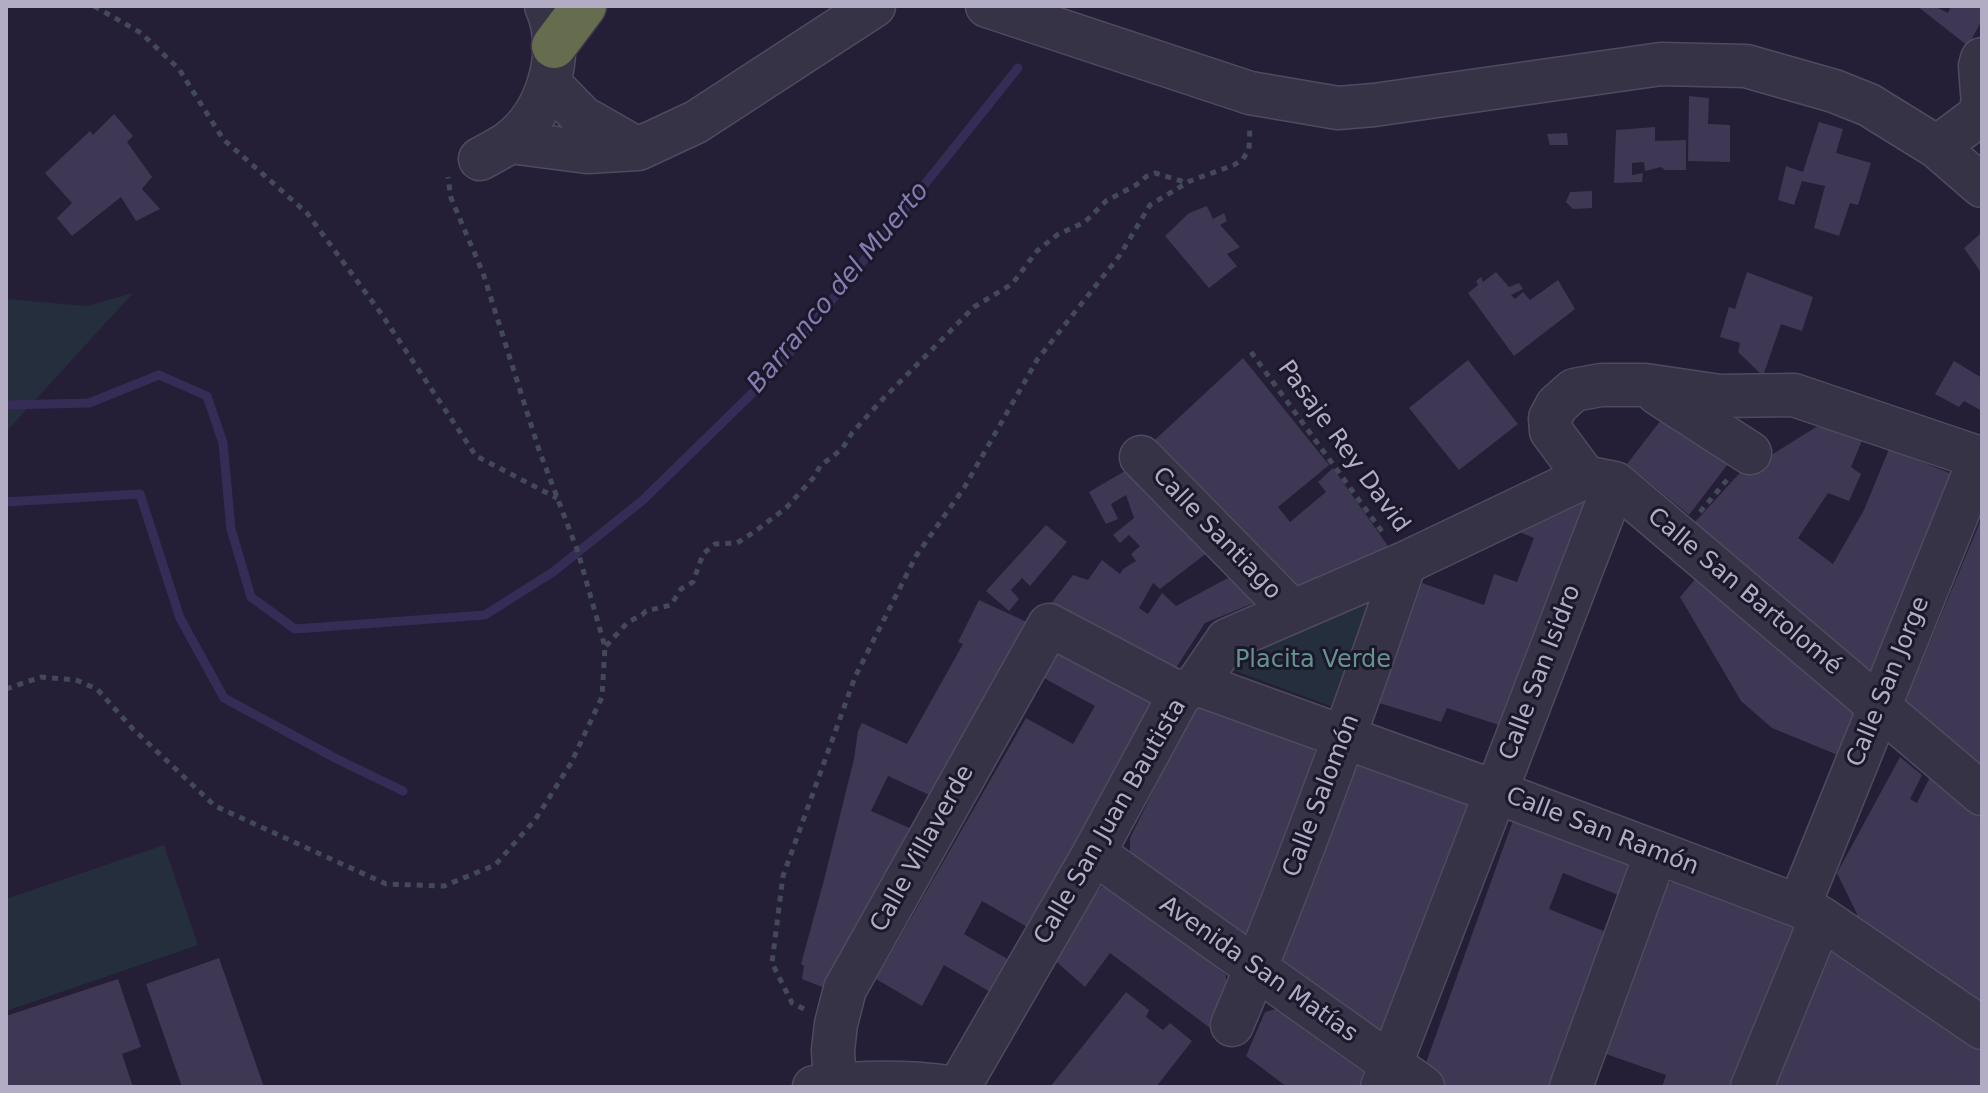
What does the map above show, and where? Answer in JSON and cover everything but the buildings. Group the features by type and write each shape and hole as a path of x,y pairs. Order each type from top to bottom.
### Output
{"highway":[{"path":"550,45 584,6"}],"street":[{"path":"479,156 638,149 696,122 874,6"},
{"path":"987,6 1250,93 1338,108 1661,64 1746,66 1834,91 1869,105 1937,147 1982,186"},
{"path":"550,45 582,117 638,149"},
{"path":"479,156 533,117 550,45"},
{"path":"1982,59 1982,93"},
{"path":"1937,147 1982,115 1982,103"},
{"name":"Calle San Bartolomé","path":"1980,458 1794,395 1720,396 1645,385 1601,385 1574,390 1557,405 1550,418 1551,431 1600,480 1679,537 1982,794"},
{"path":"1645,385 1750,453"},
{"name":"Calle Santiago","path":"1141,457 1292,611"},
{"name":"Calle San Jorge","path":"1752,1087 1879,706 1980,458"},
{"name":"Calle San Juan Bautista","path":"959,1087 1188,689 1227,640 1600,480"},
{"name":"Calle San Isidro","path":"1399,1079 1600,480"},
{"name":"Calle Salomón","path":"1232,1025 1345,737 1405,563"},
{"name":"Calle San Ramón","path":"1049,625 1188,689 1345,737 1810,912 1982,1028"},
{"name":"Calle Villaverde","path":"828,1086 836,1024 845,989 1049,625"},
{"name":"Avenida San Matías","path":"1094,853 1256,969 1399,1079"},
{"path":"1571,1087 1656,853"},
{"path":"828,1086 922,1083 949,1087"}],"path":[{"path":"94,6 141,33 179,69 223,139 307,213 380,312 476,456 558,499"},
{"path":"836,1024 792,1003 772,963 783,876 855,677 916,556 964,488 1037,360 1120,255 1150,205 1188,183 1243,159 1249,149 1250,93"},
{"path":"6,689 41,677 76,680 97,689 133,729 215,806 386,884 444,886 495,865 535,820 571,763 602,697 605,647 578,552 539,450 483,273 451,198 479,156"},
{"path":"605,647 628,622 646,611 671,605 681,589 693,582 703,554 715,544 737,543 786,508 815,476 820,466 842,449 852,433 890,392 974,307 1012,284 1037,251 1057,235 1085,222 1106,201 1147,176 1155,173 1188,183"},
{"name":"Pasaje Rey David","path":"1251,352 1405,563"},
{"path":"1679,537 1750,453"}],"green space":[{"path":"133,293 6,432 6,299 87,306"},
{"name":"Placita Verde","path":"1375,592 1333,707 1230,669 1253,648"},
{"path":"164,845 198,945 6,1011 6,899"}],"waterway":[{"name":"Barranco del Muerto","path":"6,405 89,403 159,375 207,396 223,443 231,529 251,597 295,629 485,615 553,572 643,500 775,371 1018,68"},
{"path":"6,502 140,494 180,618 224,698 403,791"}]}
